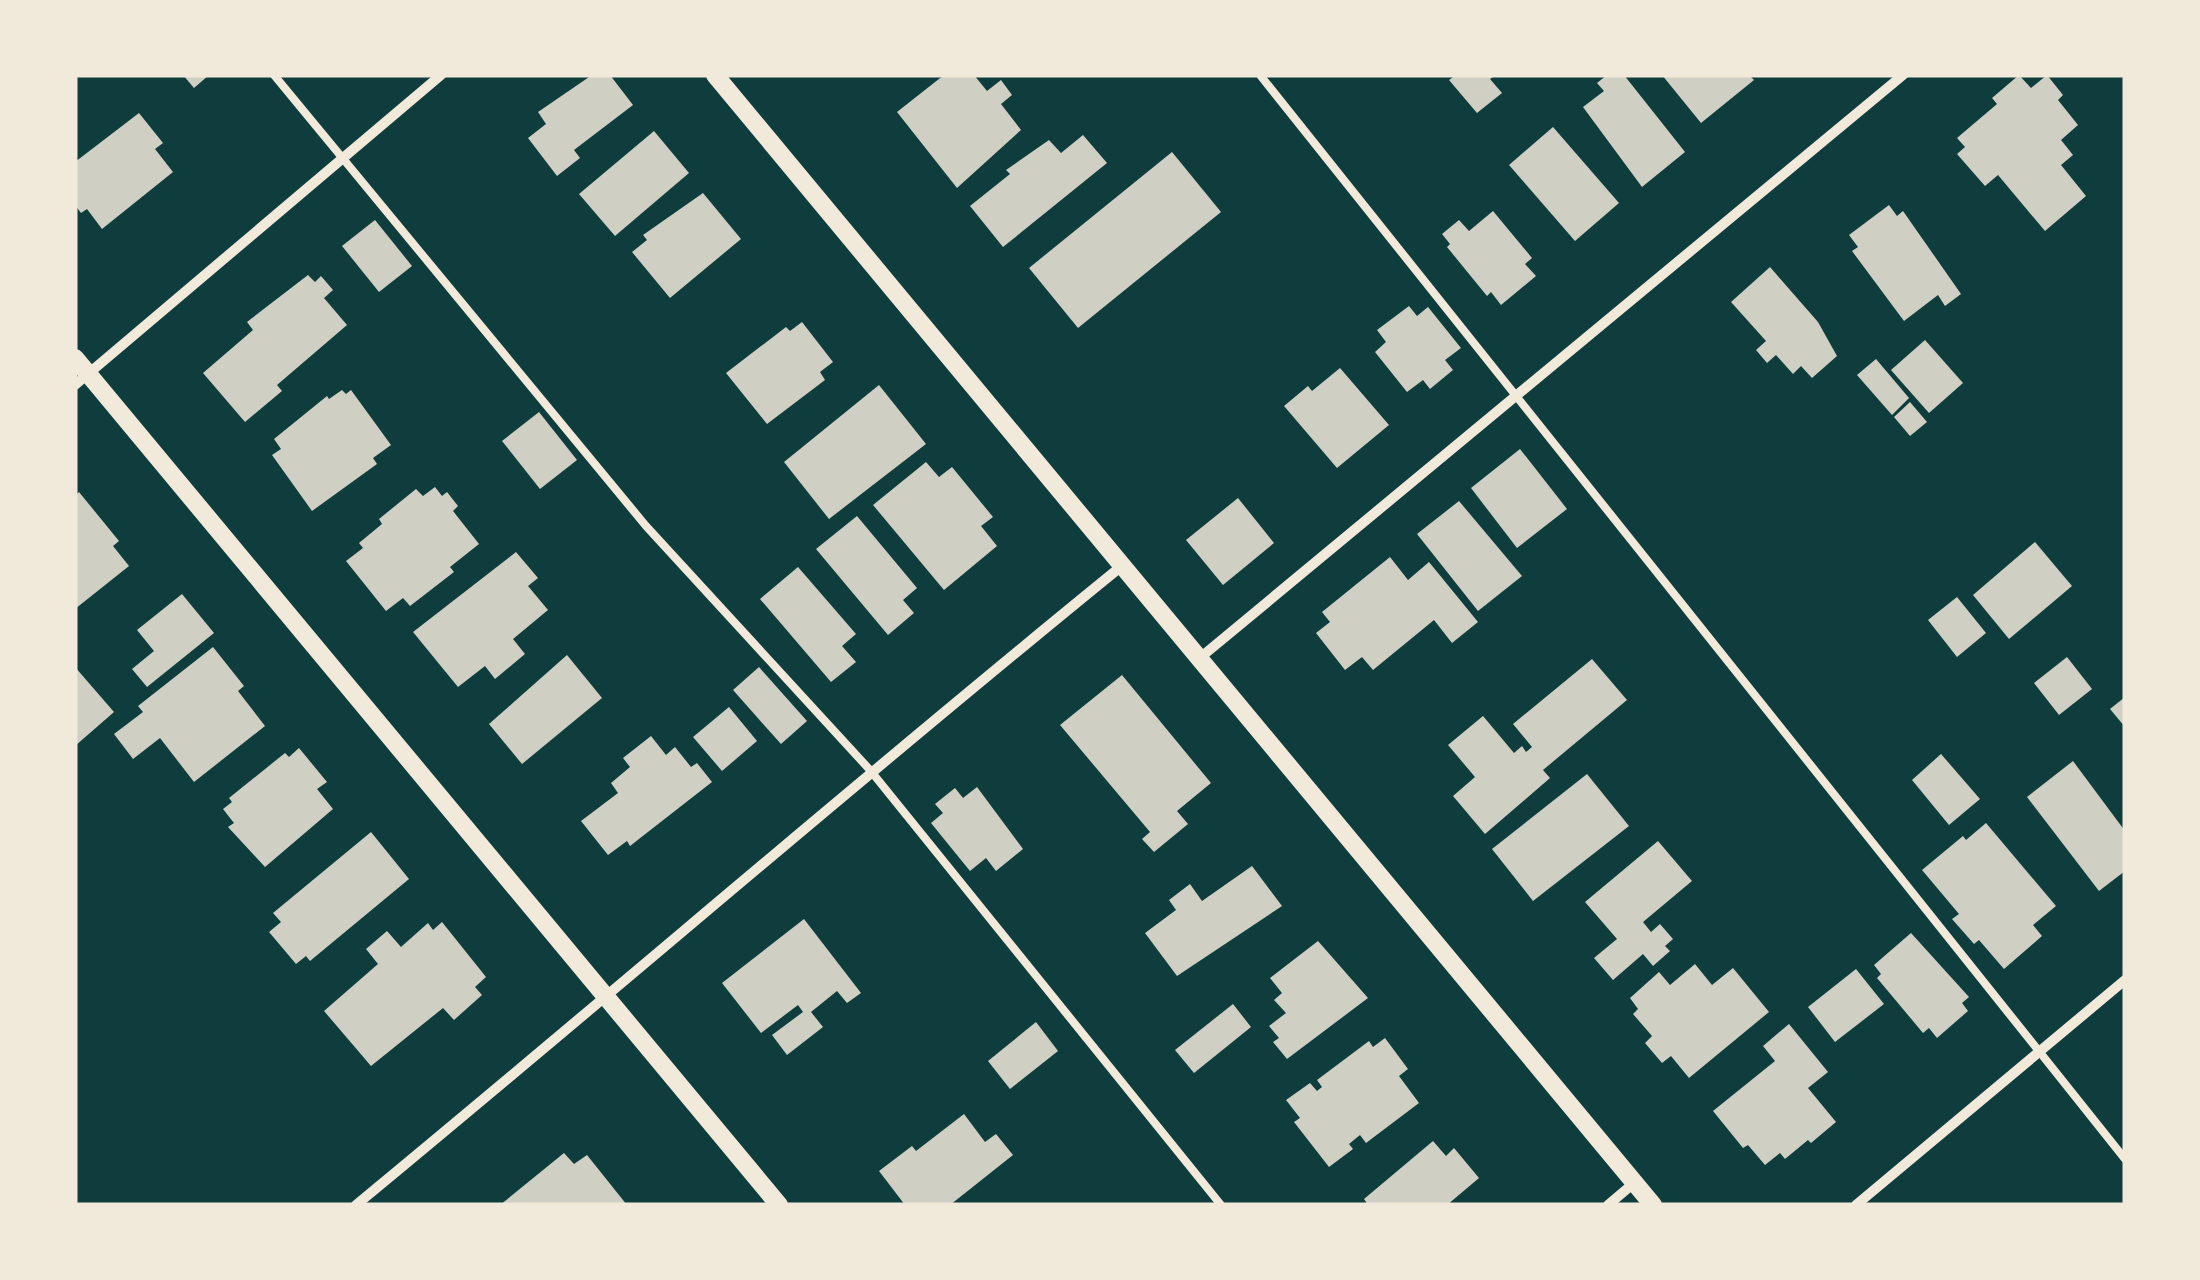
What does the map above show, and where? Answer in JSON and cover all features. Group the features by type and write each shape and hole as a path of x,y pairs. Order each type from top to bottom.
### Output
{"street":[{"path":"82,380 441,75"},
{"path":"715,75 1653,1205"},
{"path":"1201,657 1903,75"},
{"path":"75,358 82,380 779,1205"},
{"path":"356,1205 606,998 870,770 1124,564"},
{"path":"1856,1205 2125,980"},
{"path":"1608,1205 1634,1182"}],"lane":[{"path":"274,75 646,526 870,770 1221,1205"},
{"path":"1260,75 2125,1159"}],"building":[{"path":"183,75 209,75 194,88"},
{"path":"592,75 610,75 633,105 574,150 580,158 557,176 528,138 546,124 538,112"},
{"path":"944,75 974,75 987,91 1001,80 1012,95 1001,104 1021,130 957,188 897,112"},
{"path":"1456,75 1496,75 1490,79 1502,93 1477,113 1449,80"},
{"path":"1607,75 1624,75 1685,152 1642,187 1583,107 1604,91 1597,83"},
{"path":"1662,75 1749,75 1754,80 1701,123"},
{"path":"2019,75 2031,88 2047,75 2063,95 2058,100 2078,125 2061,140 2073,155 2061,165 2086,196 2045,231 1998,175 1985,186 1957,154 1965,147 1957,138 1997,104 1992,98"},
{"path":"139,113 163,143 155,149 173,172 102,229 87,209 81,213 75,205 75,162"},
{"path":"1553,127 1619,203 1575,241 1509,165"},
{"path":"654,131 689,173 615,236 579,194"},
{"path":"1083,135 1107,163 1003,247 970,206 1010,174 1006,170 1049,140 1061,153"},
{"path":"1172,152 1221,212 1078,328 1029,268"},
{"path":"703,193 741,239 670,298 632,252 647,240 643,235"},
{"path":"1889,205 1897,216 1903,211 1961,294 1945,306 1938,295 1904,321 1852,251 1858,247 1849,235"},
{"path":"1493,211 1532,258 1525,264 1536,276 1501,305 1491,292 1487,296 1447,247 1450,244 1442,234 1459,220 1469,231"},
{"path":"375,220 412,266 379,292 342,246"},
{"path":"1770,267 1818,322 1837,356 1812,378 1801,366 1793,374 1776,355 1767,363 1756,350 1766,341 1731,302"},
{"path":"308,275 315,282 321,276 333,290 324,298 347,325 277,385 282,391 245,422 203,373 253,330 247,322"},
{"path":"1409,306 1417,316 1428,307 1461,348 1445,360 1453,370 1430,389 1423,380 1407,392 1375,352 1386,342 1377,330"},
{"path":"802,322 833,362 820,372 825,380 767,424 726,373 786,327 790,331"},
{"path":"1925,340 1963,383 1929,413 1891,370"},
{"path":"1876,359 1909,398 1892,415 1857,375"},
{"path":"1340,368 1389,425 1337,468 1284,406 1308,386 1312,391"},
{"path":"879,385 926,444 829,519 784,462"},
{"path":"342,390 346,394 351,390 391,445 373,458 377,464 312,511 272,455 281,449 274,439 327,396 329,399"},
{"path":"1910,402 1927,422 1910,436 1894,417"},
{"path":"539,412 577,460 540,489 502,441"},
{"path":"1520,449 1567,509 1517,548 1471,488"},
{"path":"926,462 939,477 952,467 993,517 981,526 997,546 944,590 873,505"},
{"path":"435,487 442,496 447,492 458,506 453,511 479,544 450,567 454,572 410,606 403,598 386,611 346,561 363,548 359,543 382,524 379,519 416,489 423,496"},
{"path":"79,492 119,541 113,546 129,566 75,609 75,496"},
{"path":"1238,498 1274,543 1223,585 1186,540"},
{"path":"1459,501 1522,576 1478,611 1417,534"},
{"path":"857,516 917,588 903,600 914,613 888,635 816,549"},
{"path":"2035,542 2072,586 2009,639 1973,595"},
{"path":"516,552 538,578 528,586 548,610 513,639 525,654 495,679 485,666 458,687 413,632"},
{"path":"1390,557 1408,580 1429,562 1478,622 1452,643 1434,620 1373,670 1362,657 1345,670 1316,633 1330,622 1322,612"},
{"path":"798,567 856,634 842,646 856,662 831,682 760,599"},
{"path":"182,594 214,633 147,687 132,669 154,651 137,630"},
{"path":"1957,597 1986,633 1957,657 1928,620"},
{"path":"213,647 244,686 238,691 265,726 194,782 160,738 133,759 114,734 143,712 138,706"},
{"path":"567,655 602,698 522,764 489,724"},
{"path":"2067,657 2092,689 2059,715 2034,683"},
{"path":"1592,659 1627,700 1543,770 1550,778 1485,834 1453,796 1475,777 1448,745 1483,716 1514,753 1522,746 1526,752 1532,747 1513,724"},
{"path":"75,667 114,712 75,746"},
{"path":"759,667 807,721 781,744 733,690"},
{"path":"1122,675 1211,783 1177,811 1188,824 1154,852 1142,839 1150,832 1060,725"},
{"path":"2125,697 2125,727 2110,709"},
{"path":"729,707 757,741 722,771 693,737"},
{"path":"651,736 666,755 675,747 691,767 697,763 712,782 630,846 627,841 608,855 581,821 618,793 611,783 630,767 623,758"},
{"path":"299,748 327,782 317,789 333,809 265,867 228,827 234,823 223,809 232,802 229,798 285,753 289,757"},
{"path":"1941,754 1980,799 1949,825 1912,780"},
{"path":"2073,761 2125,831 2125,871 2099,891 2027,797"},
{"path":"1587,774 1629,826 1533,901 1492,849"},
{"path":"977,787 1023,849 996,871 986,858 970,871 931,823 943,813 935,804 955,788 963,798"},
{"path":"1986,823 2056,906 2033,925 2042,936 2004,969 1979,940 1974,944 1952,919 1959,914 1922,870 1963,836 1966,840"},
{"path":"371,832 409,879 310,961 306,956 296,964 269,932 281,922 273,913"},
{"path":"1658,841 1692,881 1643,922 1651,932 1660,924 1673,939 1665,946 1670,951 1653,966 1643,954 1613,980 1594,958 1617,939 1585,902"},
{"path":"1252,866 1282,906 1177,976 1145,933 1176,910 1169,900 1190,884 1202,901"},
{"path":"804,919 861,993 847,1003 837,991 811,1012 823,1027 787,1055 772,1035 803,1012 798,1005 761,1033 722,983"},
{"path":"442,922 486,977 475,987 482,995 454,1020 443,1008 371,1066 324,1011 378,964 366,949 387,931 401,947 428,923 433,930"},
{"path":"1911,933 1969,997 1962,1003 1968,1011 1937,1038 1929,1028 1923,1033 1877,978 1881,974 1874,965"},
{"path":"1318,941 1368,998 1287,1059 1273,1042 1279,1038 1269,1026 1286,1013 1274,1000 1282,993 1270,978"},
{"path":"1695,964 1712,985 1733,968 1769,1012 1689,1078 1671,1056 1662,1063 1645,1043 1652,1036 1633,1014 1638,1009 1630,998 1659,972 1670,985"},
{"path":"1856,969 1884,1004 1835,1042 1808,1007"},
{"path":"1233,1004 1251,1027 1194,1073 1175,1050"},
{"path":"1036,1022 1058,1051 1010,1089 988,1061"},
{"path":"1789,1024 1828,1072 1808,1088 1836,1122 1785,1159 1780,1153 1765,1165 1748,1145 1743,1148 1713,1111 1775,1061 1763,1046"},
{"path":"1385,1038 1408,1069 1399,1076 1419,1103 1366,1143 1360,1135 1349,1144 1353,1149 1329,1167 1294,1122 1300,1118 1286,1100 1310,1083 1317,1091 1322,1087 1317,1080 1369,1041 1373,1047"},
{"path":"964,1114 985,1142 996,1134 1013,1155 950,1205 905,1205 879,1171 912,1146 916,1151"},
{"path":"1433,1141 1446,1156 1454,1148 1479,1178 1447,1205 1368,1205 1364,1199"},
{"path":"564,1153 574,1164 587,1155 627,1205 500,1205"}]}
